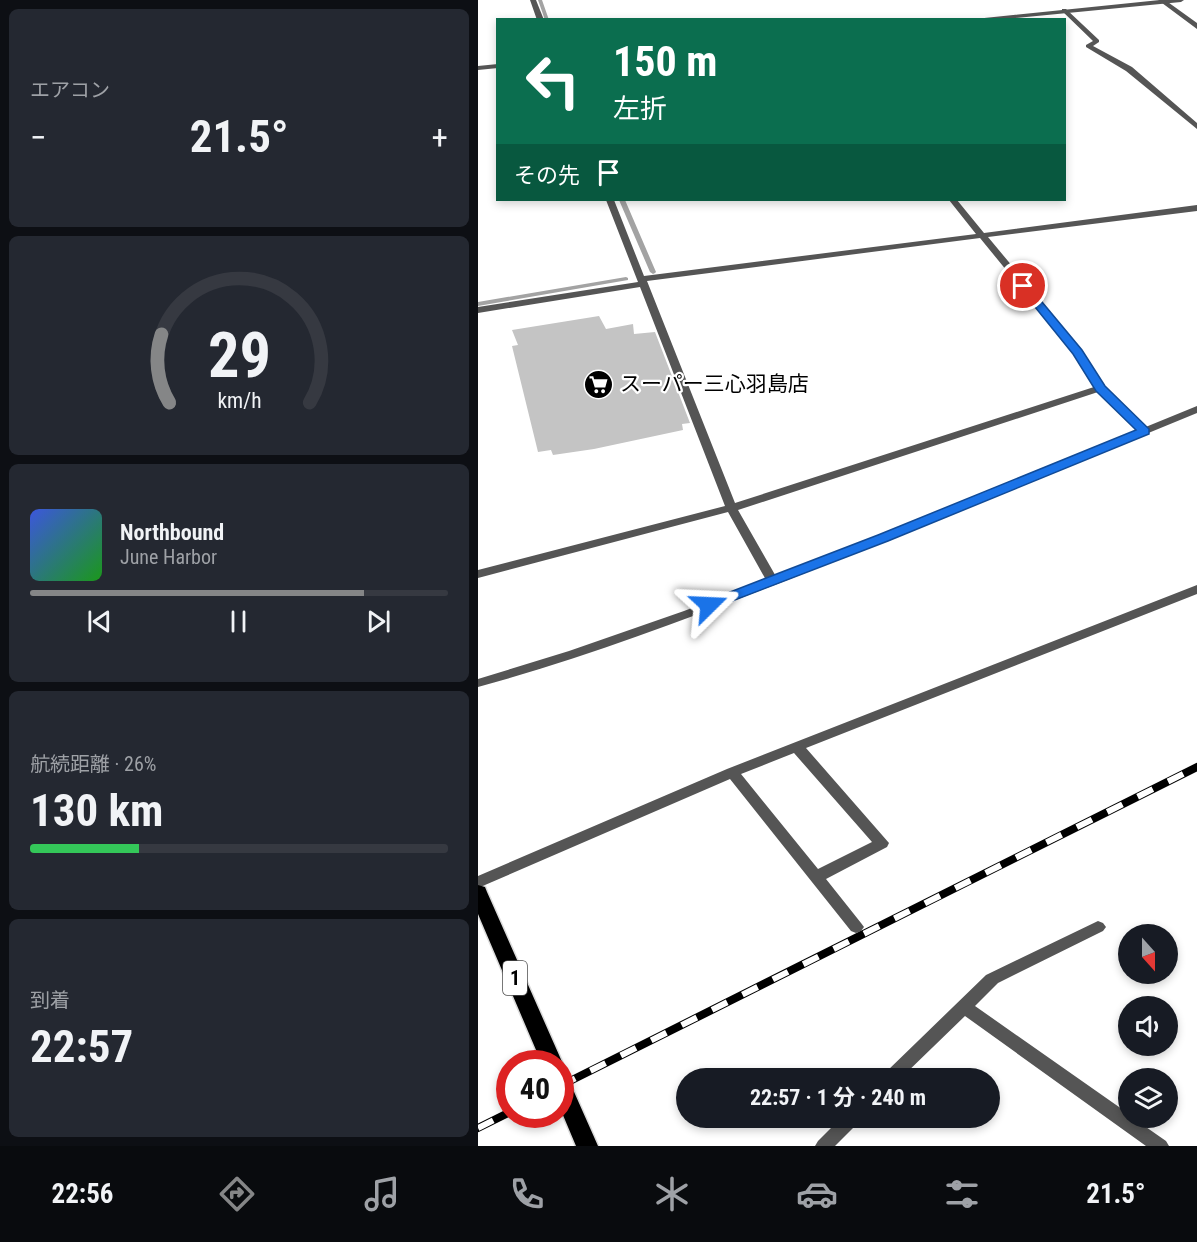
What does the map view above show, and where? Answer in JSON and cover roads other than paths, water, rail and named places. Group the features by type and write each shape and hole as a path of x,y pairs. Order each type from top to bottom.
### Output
{"main road":[{"name":"1","path":"478,892 547,1050"},
{"path":"574,1115 587,1146"}],"street":[{"path":"533,0 540,18"},
{"path":"987,18 1181,0"},
{"path":"1162,1 1196,27"},
{"path":"1064,10 1098,41 1088,46 1129,69 1196,127"},
{"path":"478,68 496,66"},
{"path":"610,201 731,508 772,580"},
{"path":"954,201 980,236 1078,352 1100,388 1144,432"},
{"path":"478,310 643,281 1196,208"},
{"path":"478,574 731,508 1100,388"},
{"path":"478,683 574,654 894,534 1196,409"},
{"path":"478,882 732,771 1196,589"},
{"path":"796,746 882,843 816,877"},
{"path":"732,771 856,927"},
{"path":"901,1068 992,979 1098,927"},
{"path":"962,1006 1160,1146"},
{"path":"824,1146 842,1128"}],"waterway":[{"path":"540,0 546,18"},
{"path":"622,201 653,272"},
{"path":"478,304 626,279"}],"railway":[{"path":"574,1079 1197,767"},
{"path":"478,1128 496,1119"}],"place":[{"name":"スーパー三心羽島店","path":"599,384"}]}
